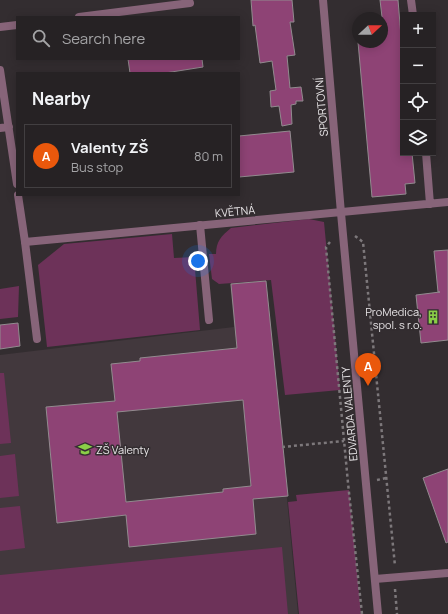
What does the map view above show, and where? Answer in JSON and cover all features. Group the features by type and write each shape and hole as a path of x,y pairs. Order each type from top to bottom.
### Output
{"street":[{"name":"SPORTOVNÍ","path":"323,0 341,212"},
{"path":"411,0 412,12"},
{"path":"87,16 190,3"},
{"path":"0,27 16,25"},
{"path":"0,70 16,177"},
{"path":"0,128 9,127"},
{"path":"426,156 430,204"},
{"path":"18,196 37,339"},
{"name":"KVĚTNÁ","path":"25,242 448,202"},
{"name":"EDVARDA VALENTY","path":"341,212 378,614"},
{"path":"200,225 209,320"},
{"path":"375,579 448,573"}],"path":[{"path":"362,614 326,247 342,227 363,242 395,568"},
{"path":"282,447 344,441"}],"shaded area":[{"path":"309,219 324,222 340,390 285,395 271,280 219,284 212,279 209,254 216,254 217,246 220,240 231,228"},
{"path":"172,234 174,258 194,257 200,330 47,347 38,265 64,244"},
{"path":"266,280 298,614 0,614 0,355 234,327 230,283"},
{"path":"19,286 18,317 0,319 0,289"},
{"path":"0,373 4,373 11,443 0,444"},
{"path":"15,454 19,496 0,498 0,456"},
{"path":"349,490 361,614 299,614 288,502 297,501 296,495"},
{"path":"20,506 25,548 0,551 0,508"},
{"path":"282,547 288,614 0,614 0,575"}],"building":[{"path":"251,0 292,0 294,22 290,22 295,55 287,56 290,88 301,87 303,101 296,101 296,104 291,105 292,124 282,126 279,106 271,107 270,91 276,90 272,61 260,63 255,25 253,26"},
{"path":"380,0 398,0 400,24 400,156 412,156 415,183 405,184 406,194 372,197 359,48 388,48 388,12 381,12"},
{"path":"128,60 202,60 203,67 171,72 130,72"},
{"path":"290,131 294,172 240,177 240,136"},
{"name":"ProMedica, spol. s r.o.","path":"448,250 448,340 421,343 416,295 440,292 438,292 434,251"},
{"name":"ZŠ Valenty","path":"266,281 288,496 253,499 256,534 129,547 126,515 57,523 46,407 115,401 111,364 140,361 140,358 237,348 231,284","holes":["243,400 251,486 223,489 223,492 126,502 117,412"]},
{"path":"18,323 20,346 0,349 0,325"},
{"path":"448,469 448,542 446,543 423,478"}],"place":[{"name":"ProMedica, spol. s r.o.","path":"433,317"},
{"name":"Valenty ZŠ","path":"368,386"},
{"name":"ZŠ Valenty","path":"85,449"}]}
